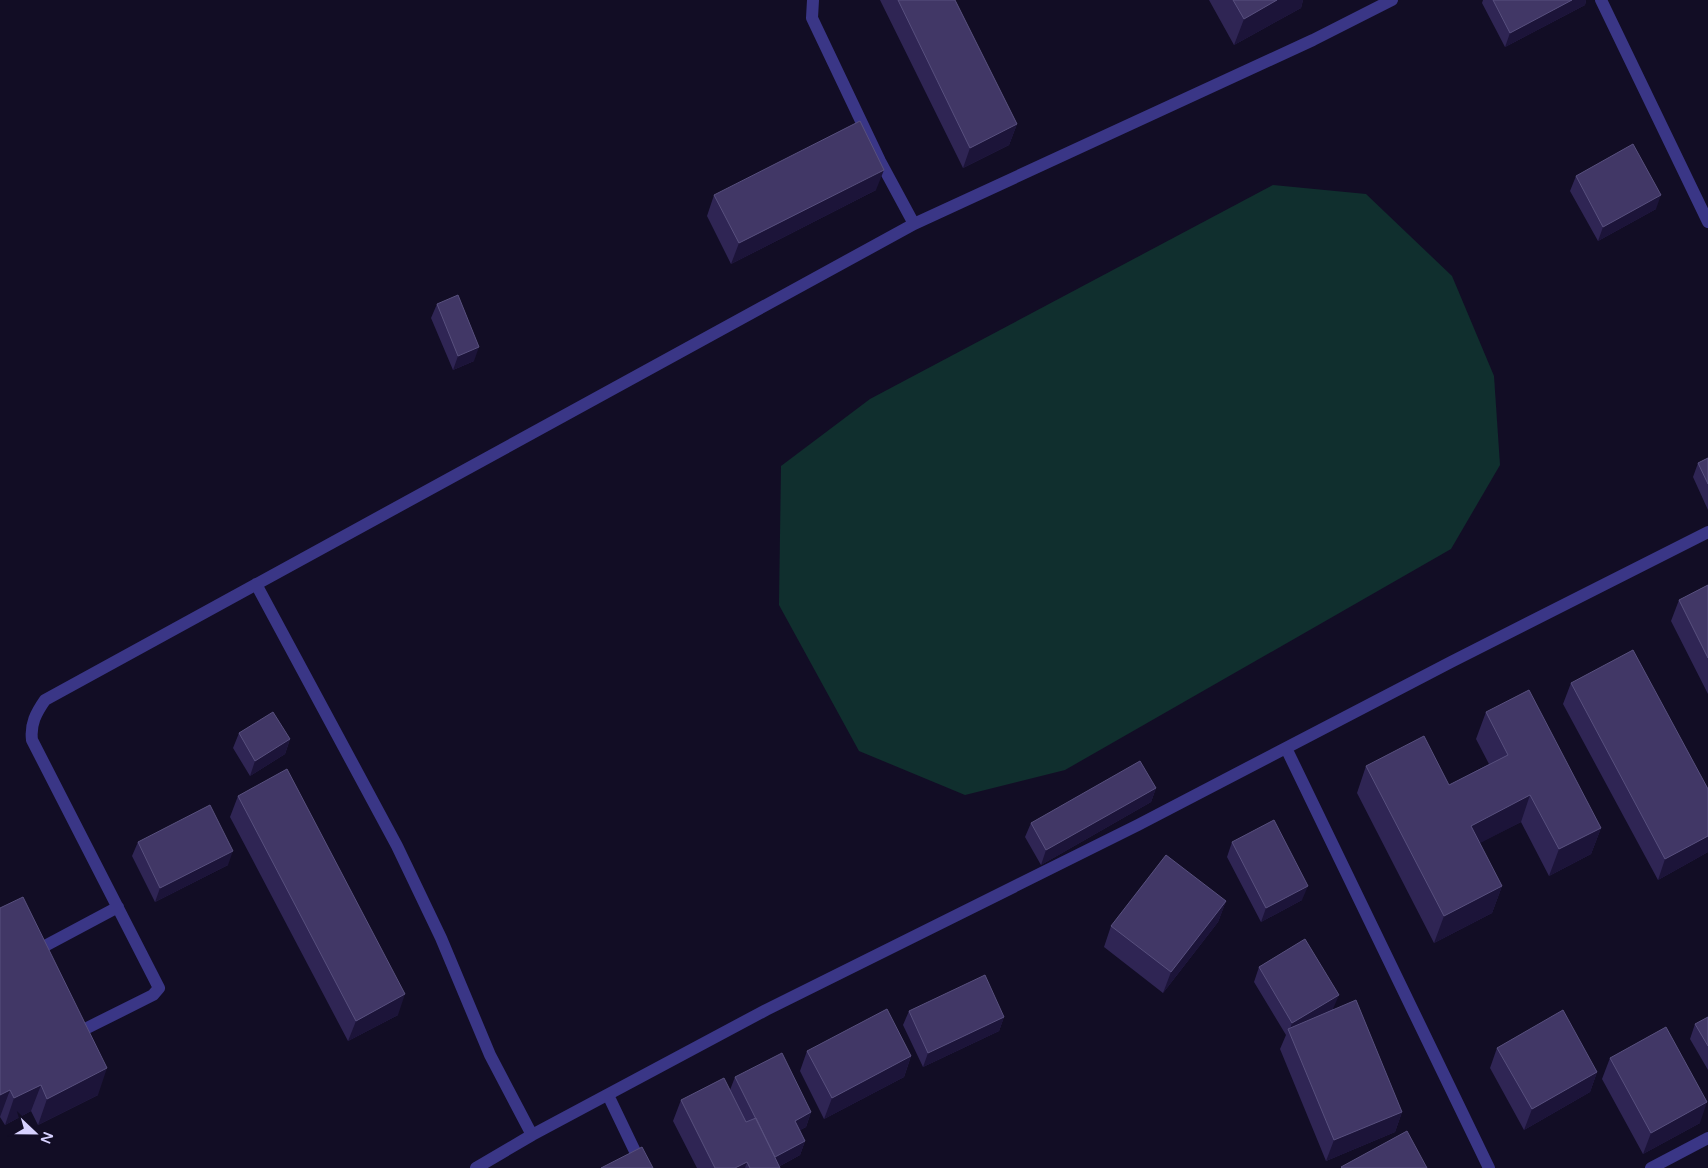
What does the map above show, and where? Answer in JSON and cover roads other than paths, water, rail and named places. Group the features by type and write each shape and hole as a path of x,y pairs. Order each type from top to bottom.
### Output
{"lane":[{"path":"813,0 812,18 880,161 914,224"},
{"path":"71,1036 153,995 159,988 32,740 30,728 45,700 914,224 1304,44 1392,0"},
{"path":"1601,0 1708,222"},
{"path":"476,1168 532,1135 766,1010 1130,829 1708,532"},
{"path":"256,584 397,846 441,938 490,1055 532,1135"},
{"path":"1286,748 1489,1168"},
{"path":"43,947 118,907"},
{"path":"608,1095 643,1168"},
{"path":"1651,1168 1708,1138"}]}
